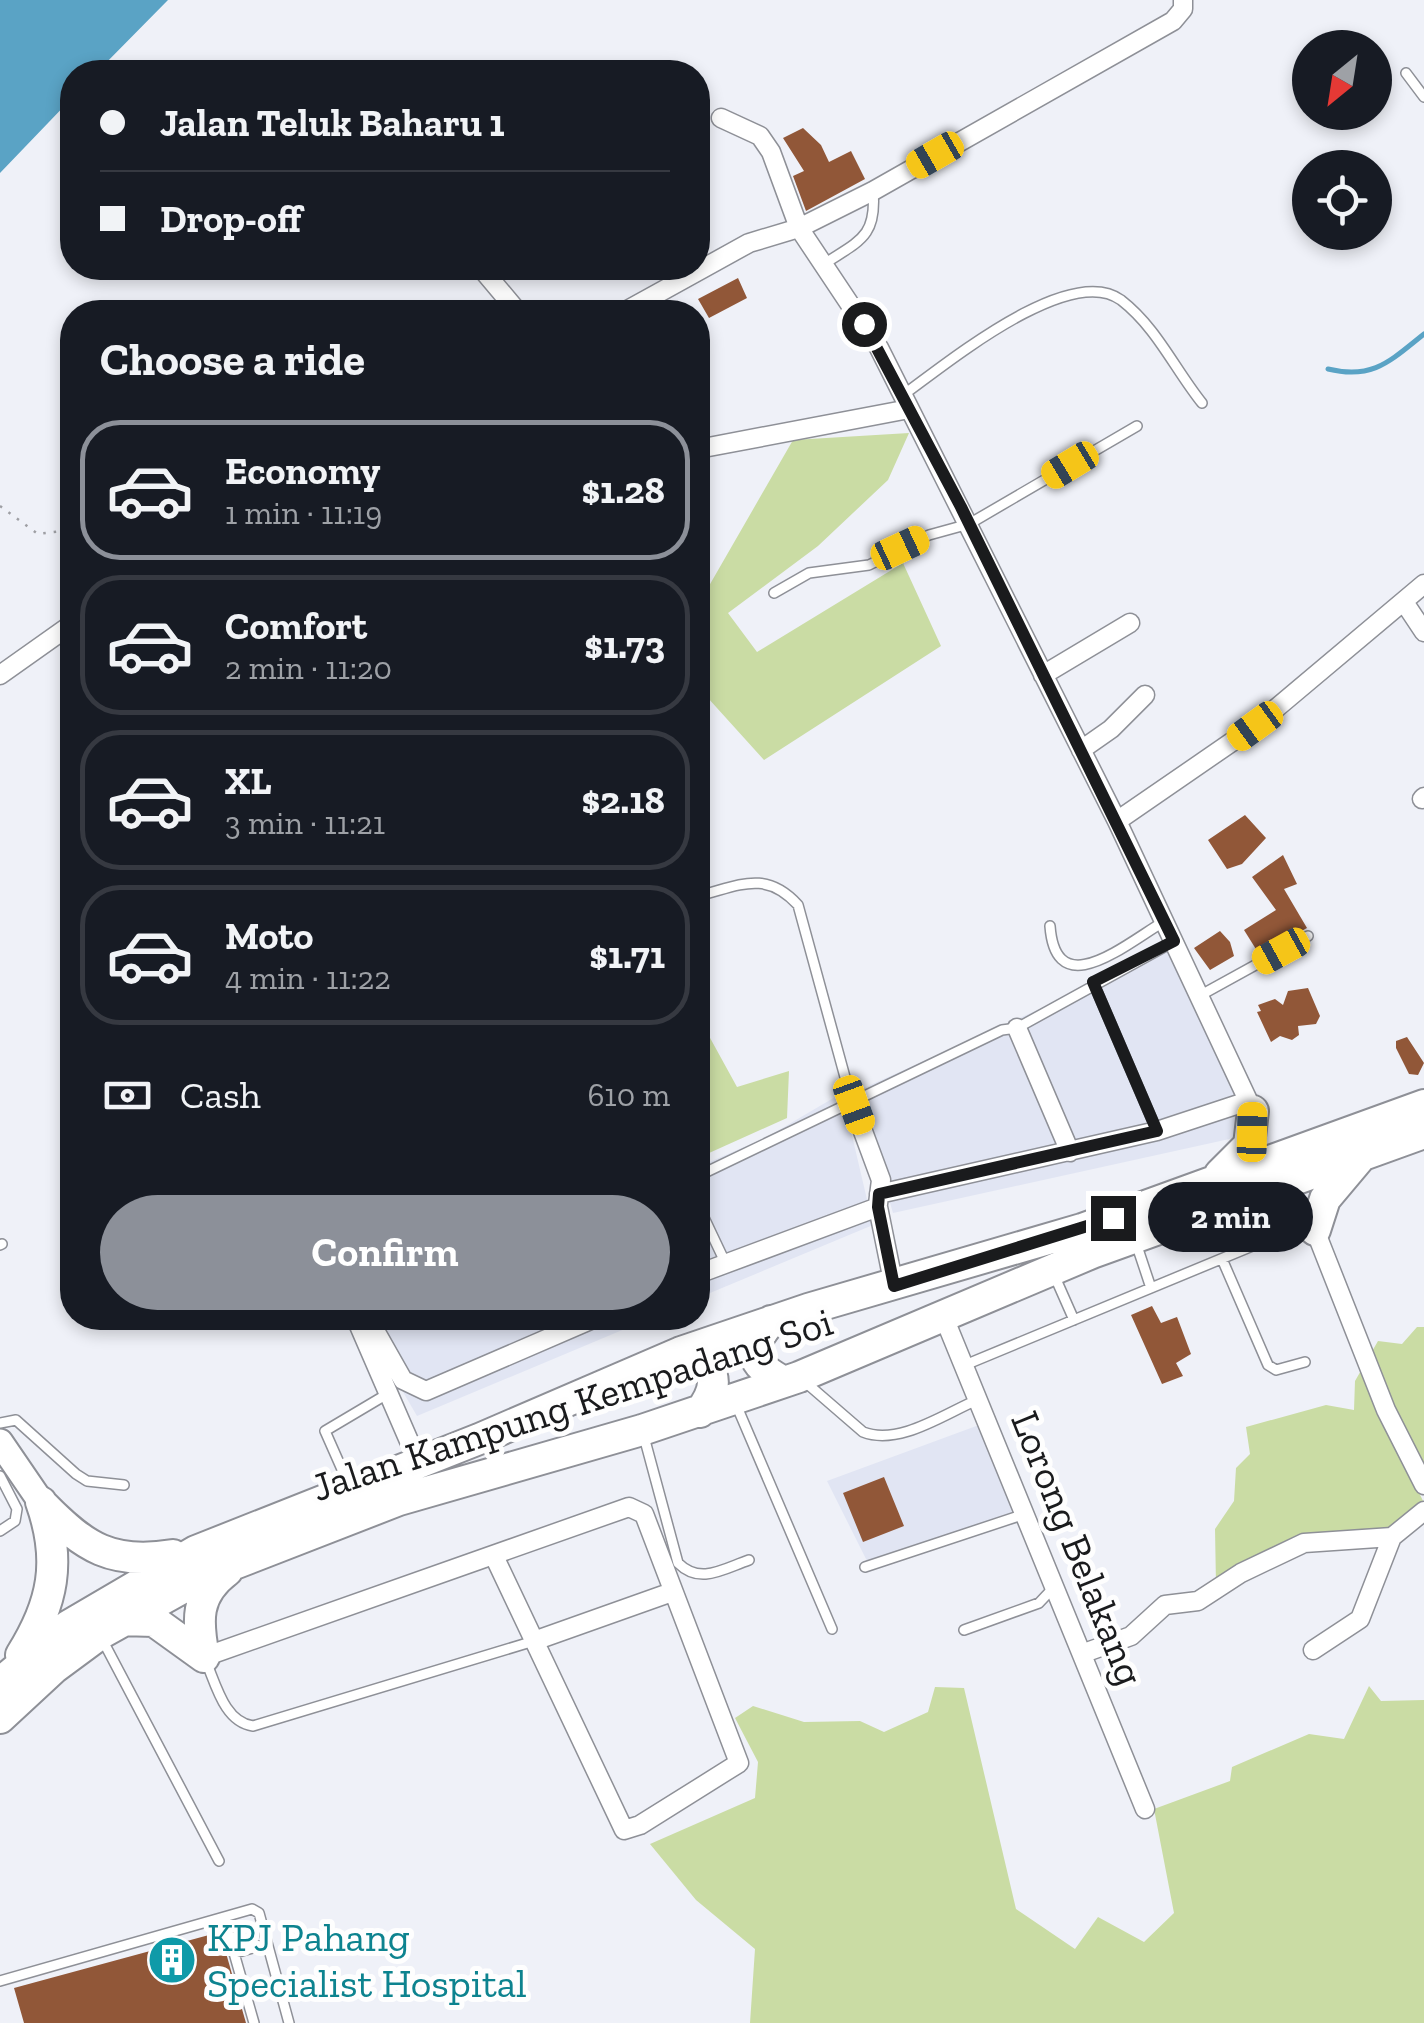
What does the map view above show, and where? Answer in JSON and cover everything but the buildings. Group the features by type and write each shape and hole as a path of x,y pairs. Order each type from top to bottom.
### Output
{"highway":[{"name":"Jalan Kampung Kempadang Soi","path":"4,1679 68,1626 196,1551 419,1464 681,1352 770,1321 1082,1229 1424,1105"},
{"path":"1250,1106 1283,1134 1332,1138"},
{"path":"1206,1185 1249,1145 1250,1106"},
{"name":"Jalan Kampung Kempadang Soi","path":"0,1718 110,1627 242,1560 418,1494 734,1400 1134,1237 1424,1133"},
{"path":"1315,1230 1325,1199 1364,1153"},
{"path":"1244,1196 1296,1206 1315,1230"},
{"path":"770,1321 752,1345 752,1357 759,1368 791,1379"},
{"path":"681,1352 703,1362 714,1374 714,1390 700,1412"},
{"path":"41,1502 87,1544 111,1555 132,1559 196,1551"},
{"path":"4,1679 40,1624 52,1585 51,1535 41,1502"},
{"path":"204,1657 198,1624 200,1602 210,1584 242,1560"},
{"path":"110,1627 154,1621 204,1657"}],"street":[{"path":"710,265 750,243 799,228 873,191 1174,20 1183,9 1183,0"},
{"path":"710,1269 878,1201 1250,1106 1117,821 879,348 799,228 771,152 760,136 721,118"},
{"path":"491,280 508,300"},
{"path":"646,300 682,280"},
{"path":"710,446 906,402"},
{"path":"1117,821 1255,726 1424,584"},
{"path":"1404,602 1424,632"},
{"path":"1044,675 1130,623"},
{"path":"0,675 60,632"},
{"path":"1081,750 1111,729 1145,695"},
{"path":"1018,1028 1070,1152"},
{"path":"851,1100 881,1180 878,1201 894,1286"},
{"path":"1315,1230 1386,1410 1423,1482"},
{"name":"Lorong Belakang","path":"942,1315 1056,1583 1145,1809"},
{"path":"361,1330 419,1464"},
{"path":"375,1330 403,1380 414,1389 438,1388 555,1330"},
{"path":"0,1444 41,1502"},
{"path":"204,1657 629,1507 644,1514 739,1764 640,1825 624,1830 494,1556"},
{"path":"1313,1650 1360,1619 1392,1537 1424,1511"},
{"path":"1084,1653 1131,1636 1165,1605 1198,1601 1241,1573 1304,1544 1392,1537"},
{"path":"534,1641 672,1592"}],"lane":[{"path":"1406,72 1424,97"},
{"path":"824,264 870,229 876,217 873,191"},
{"path":"906,402 994,332 1055,297 1080,292 1117,297 1162,341 1202,403"},
{"path":"774,593 810,573 869,565 929,535 969,524 1137,426"},
{"path":"710,893 758,881 773,884 798,905 851,1100"},
{"path":"1050,926 1056,954 1063,963 1086,966 1165,921"},
{"path":"1201,995 1308,936"},
{"path":"710,1170 1002,1030 1018,1028 1093,982 1174,941"},
{"path":"1093,982 1157,1131"},
{"path":"710,1230 725,1262"},
{"path":"1134,1237 1151,1288"},
{"path":"964,1365 1262,1242"},
{"path":"1222,1258 1268,1365 1276,1370 1306,1362"},
{"path":"1052,1269 1074,1320"},
{"path":"791,1379 863,1432 875,1436 895,1435 979,1398"},
{"path":"352,1490 325,1431 389,1393"},
{"path":"734,1400 832,1628"},
{"path":"0,1424 16,1420 87,1481 124,1485"},
{"path":"642,1430 678,1563 690,1574 702,1576 749,1560"},
{"path":"0,1476 17,1509 15,1520 0,1531"},
{"path":"865,1567 1025,1514"},
{"path":"964,1630 1039,1604 1056,1583"},
{"path":"110,1627 218,1861"},
{"path":"204,1657 231,1716 240,1724 253,1726 534,1641"},
{"path":"0,1982 252,1909 259,1914 289,2023"},
{"path":"224,1918 254,2023"},
{"path":"234,1954 267,1944"}],"path":[{"path":"0,506 38,534 60,531"}],"shaded area":[{"path":"1165,941 1243,1114 1243,1136 893,1213 857,1091 1044,1007"},
{"path":"842,1093 873,1225 710,1293 710,1162 767,1137"},
{"path":"367,1330 622,1330 417,1416"},
{"path":"979,1425 1014,1512 867,1561 827,1481"}],"green space":[{"path":"909,433 888,480 818,546 728,613 757,652 903,563 941,646 764,760 710,700 710,584 793,440"},
{"path":"710,1038 737,1087 789,1071 787,1118 710,1153"},
{"path":"1417,1327 1424,1327 1424,1476 1412,1478 1424,1503 1389,1532 1321,1534 1216,1585 1215,1529 1234,1501 1236,1468 1250,1454 1246,1427 1326,1405 1354,1410 1355,1381 1378,1341 1402,1344"},
{"path":"1369,1686 1381,1701 1424,1700 1424,2023 750,2023 755,1949 696,1900 650,1844 755,1798 758,1762 735,1718 753,1706 804,1722 860,1721 884,1732 928,1712 935,1687 964,1688 1016,1909 1075,1949 1098,1917 1144,1942 1174,1913 1154,1809 1230,1781 1232,1767 1309,1734 1344,1739"}],"water":[{"path":"0,0 168,0 109,60 60,60 60,110 0,173"}],"waterway":[{"path":"1328,369 1357,372 1380,366 1424,334"}],"place":[{"name":"KPJ Pahang Specialist Hospital","path":"172,1960"}],"route":[{"path":"864,324 961,507 1174,941 1093,982 1157,1131 879,1194 878,1207 894,1286 1113,1218"}]}
